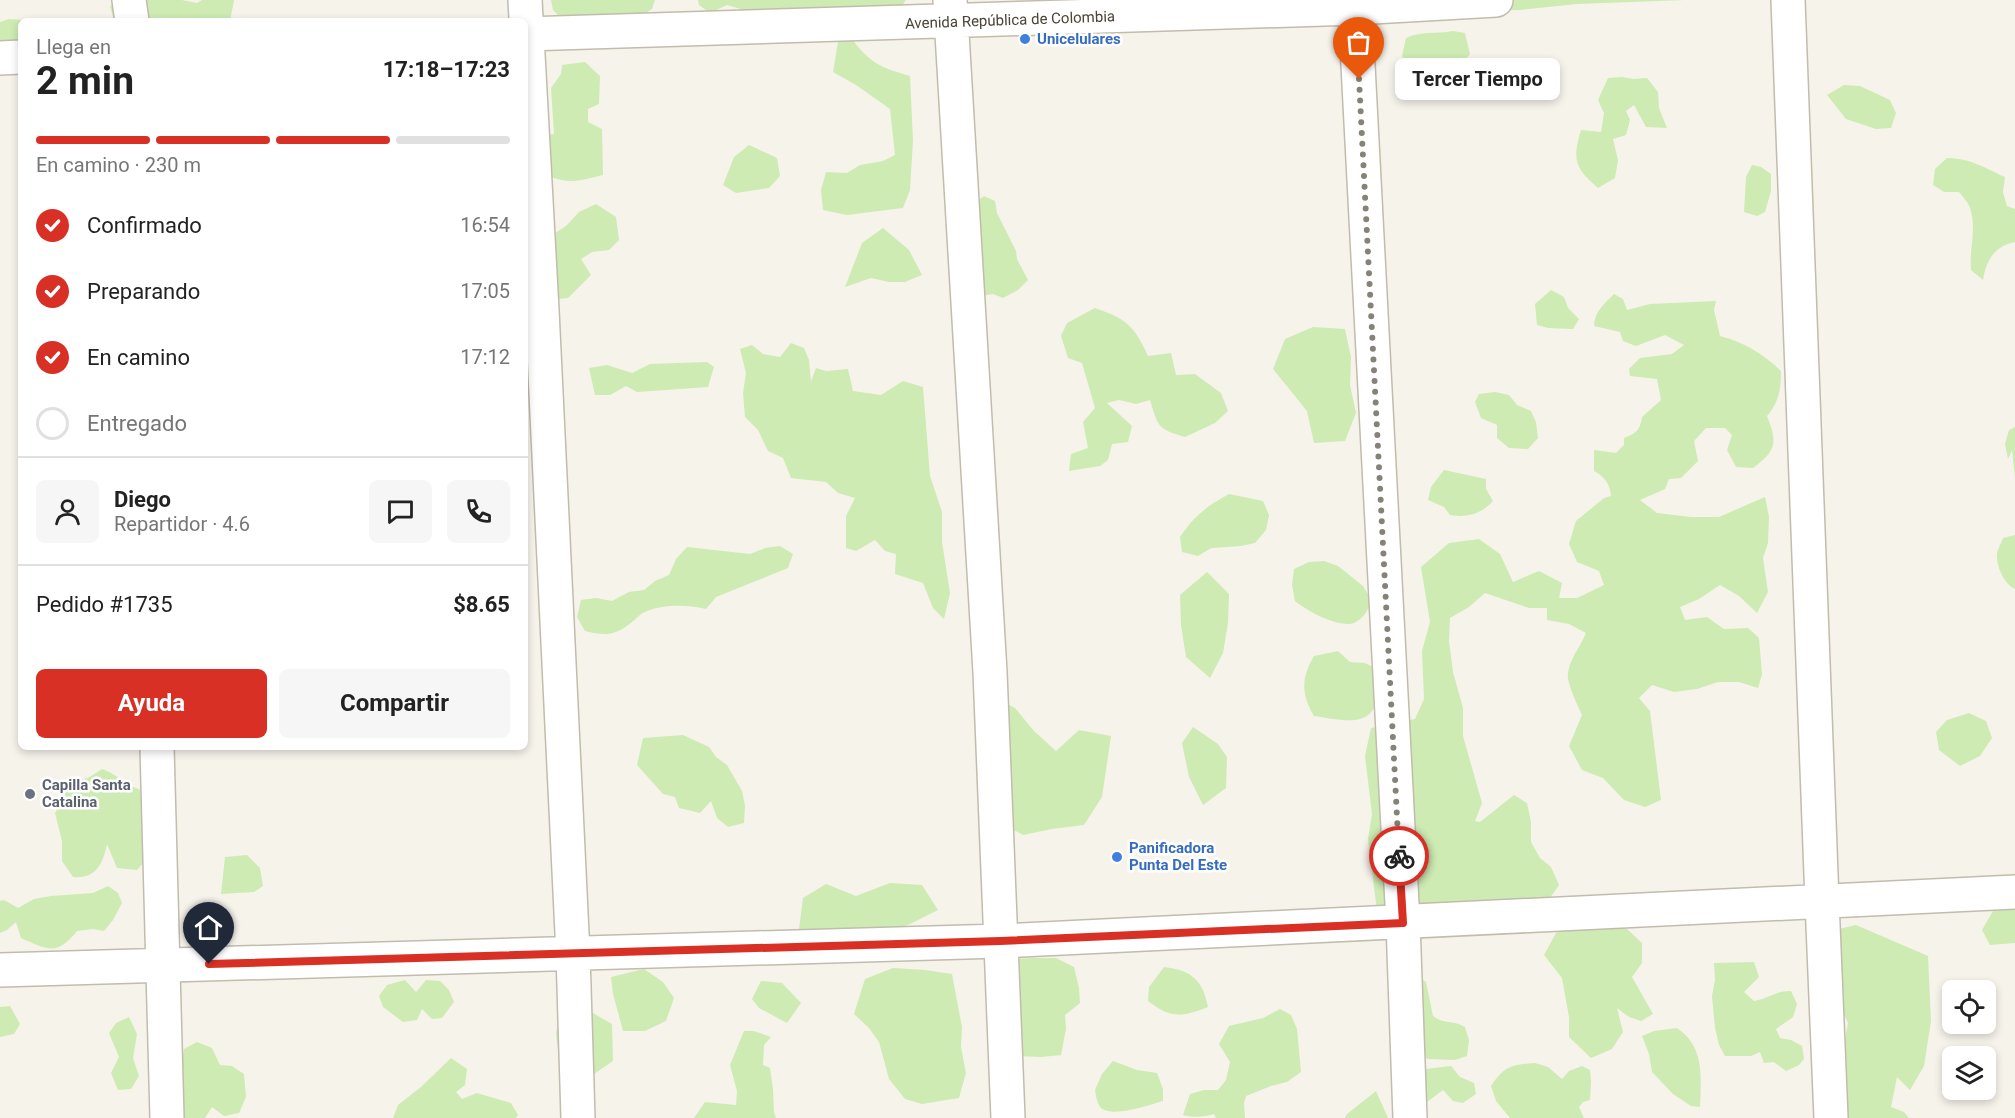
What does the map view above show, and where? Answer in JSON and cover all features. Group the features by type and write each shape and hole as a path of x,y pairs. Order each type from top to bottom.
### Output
{"street":[{"path":"129,0 132,18"},
{"path":"525,0 526,18"},
{"name":"Avenida República de Colombia","path":"528,34 950,11 1496,0"},
{"path":"1788,0 1832,1118"},
{"path":"1354,4 1403,923 1410,1118"},
{"path":"950,11 990,672 1008,1118"},
{"path":"0,58 18,57"},
{"path":"528,73 573,954 578,1118"},
{"path":"157,750 167,1118"},
{"path":"0,970 1000,941 2015,892"}],"green space":[{"path":"136,0 182,0 197,3 202,0 234,0 231,18 113,18 110,6"},
{"path":"551,0 655,0 652,9 638,18 562,19 553,10"},
{"path":"698,0 906,0 896,13 755,13 727,5 710,13 699,5"},
{"path":"1382,0 1685,0 1577,4 1520,10 1461,11"},
{"path":"9,19 18,20 18,62 0,59 0,22"},
{"path":"1453,31 1465,33 1470,54 1460,66 1405,64 1402,56 1406,38"},
{"path":"852,39 877,64 910,76 913,140 910,190 903,208 847,215 823,210 821,190 826,172 847,173 860,165 883,161 895,155 890,109 833,72 838,42"},
{"path":"585,62 600,76 599,104 588,109 588,122 602,129 603,175 578,181 564,181 539,172 535,137 554,134 551,88 561,74 562,65"},
{"path":"1608,78 1647,78 1658,92 1659,108 1667,128 1646,127 1634,105 1626,111 1630,120 1626,135 1613,139 1618,160 1615,178 1598,188 1584,175 1577,163 1578,140 1581,130 1601,132 1604,113 1598,100"},
{"path":"1844,85 1860,86 1890,100 1896,113 1891,128 1876,129 1846,119 1827,95"},
{"path":"749,145 777,158 780,176 769,188 736,193 723,185 734,157"},
{"path":"1947,158 1971,162 2005,177 2003,192 2007,206 2015,209 2015,242 2002,247 1992,255 1983,280 1971,270 1973,223 1968,204 1959,192 1944,192 1933,185 1935,169"},
{"path":"1752,165 1761,167 1771,174 1771,191 1765,212 1757,216 1744,212 1746,177"},
{"path":"984,196 995,201 997,213 1028,280 1018,290 1003,298 993,294 981,296 975,203"},
{"path":"596,204 616,217 619,240 609,250 592,252 581,259 591,275 568,298 547,300 537,245 566,226 579,212"},
{"path":"883,228 909,250 922,275 905,282 889,282 871,278 845,287 862,243"},
{"path":"1551,290 1564,297 1568,308 1579,319 1573,329 1537,325 1535,304"},
{"path":"1614,294 1623,299 1627,310 1650,304 1716,301 1714,310 1720,336 1753,349 1781,371 1778,395 1767,416 1773,433 1773,446 1761,462 1753,468 1736,467 1727,450 1732,435 1725,428 1706,428 1694,441 1698,461 1681,478 1669,479 1665,489 1640,500 1657,513 1691,517 1719,517 1765,497 1769,517 1768,543 1763,558 1768,592 1757,613 1739,596 1720,585 1699,599 1680,607 1685,620 1707,617 1724,629 1748,628 1759,638 1762,674 1758,688 1739,682 1718,682 1697,689 1674,692 1652,685 1639,698 1650,711 1661,800 1645,807 1624,800 1603,778 1582,770 1569,746 1582,715 1570,688 1568,673 1586,633 1569,624 1547,620 1547,608 1529,608 1485,593 1469,607 1450,618 1449,641 1453,672 1463,708 1463,736 1482,803 1475,821 1480,822 1514,795 1527,803 1531,822 1531,842 1540,858 1551,867 1559,885 1547,902 1377,911 1368,839 1372,814 1365,756 1371,728 1415,719 1424,699 1422,651 1430,622 1421,567 1449,543 1479,539 1500,554 1513,582 1539,571 1562,583 1559,598 1577,598 1604,585 1599,571 1577,562 1569,544 1576,521 1604,498 1611,496 1606,481 1594,471 1594,450 1616,453 1624,445 1624,438 1637,430 1642,417 1661,400 1657,379 1630,376 1629,369 1640,358 1672,354 1684,345 1665,335 1636,346 1623,341 1620,332 1594,326 1598,312"},
{"path":"1095,308 1128,324 1148,356 1171,353 1176,375 1195,374 1221,393 1228,411 1215,423 1185,437 1169,432 1160,426 1150,400 1136,404 1119,400 1107,403 1132,426 1128,442 1112,444 1108,460 1100,466 1069,471 1071,454 1088,448 1083,422 1095,408 1082,363 1068,358 1061,336 1067,323"},
{"path":"1313,327 1345,329 1351,357 1350,385 1356,413 1345,441 1314,443 1307,411 1273,369 1285,339"},
{"path":"791,343 804,348 809,360 811,381 816,368 826,371 848,369 853,391 881,395 903,381 923,387 930,476 942,512 942,542 950,593 944,619 933,608 923,583 895,574 896,554 885,551 875,540 856,551 846,548 846,516 855,498 838,493 826,482 791,478 783,458 768,451 758,430 745,417 743,393 746,373 740,349 752,345 763,354 780,357"},
{"path":"707,362 714,367 708,387 637,392 626,386 610,395 595,395 589,368 607,365 632,373 650,364"},
{"path":"1495,392 1509,395 1517,405 1531,411 1536,422 1538,438 1528,449 1509,448 1497,438 1497,425 1481,418 1475,402 1479,394"},
{"path":"2015,427 2015,478 2012,450 2008,459 2005,444 2009,430"},
{"path":"1444,470 1486,479 1486,489 1493,501 1484,509 1473,514 1450,515 1444,507 1428,500 1431,487"},
{"path":"1229,494 1263,501 1269,515 1266,530 1255,543 1211,548 1198,556 1182,552 1180,537 1190,523 1208,507"},
{"path":"2015,535 2015,589 2007,583 2002,574 1997,553 2003,538"},
{"path":"780,546 793,554 788,568 716,597 706,609 661,607 643,613 626,627 610,634 585,631 577,617 581,600 596,598 612,601 629,592 644,590 655,581 669,575 676,559 687,547 750,554 765,548"},
{"path":"1324,561 1338,566 1363,586 1372,601 1365,614 1354,623 1331,621 1295,601 1292,585 1294,569 1309,562"},
{"path":"1207,572 1229,594 1228,623 1223,653 1210,678 1186,657 1181,625 1180,595"},
{"path":"1338,651 1350,662 1365,663 1379,670 1378,696 1374,709 1360,719 1342,720 1314,716 1307,700 1305,679 1314,656"},
{"path":"996,698 1015,708 1034,731 1056,751 1079,730 1111,736 1102,797 1084,825 1023,835 998,821"},
{"path":"1969,713 1986,721 1992,738 1980,756 1960,766 1939,750 1936,732 1947,720"},
{"path":"1193,727 1218,744 1227,757 1226,788 1203,805 1189,777 1182,743"},
{"path":"683,735 709,747 716,757 727,765 742,791 745,806 744,823 728,827 717,818 711,801 700,813 679,808 675,797 663,794 637,765 643,738"},
{"path":"102,769 151,797 144,862 137,870 117,868 107,844 101,864 93,873 73,877 62,861 62,841 55,813 67,790 76,781 88,778"},
{"path":"247,855 260,868 263,886 254,892 221,894 225,857"},
{"path":"890,883 922,885 938,910 881,935 823,948 799,929 803,898 826,884 856,896"},
{"path":"108,886 118,893 122,903 104,931 93,929 77,931 64,944 52,948 45,948 21,938 16,922 0,933 0,901 4,900 18,908 34,899 93,893"},
{"path":"2015,909 2015,943 1990,945 1982,930 1993,911"},
{"path":"1856,925 1928,956 1931,1021 1924,1066 1910,1090 1897,1077 1891,1107 1904,1112 1909,1118 1830,1118 1848,1023 1841,1008 1843,984 1826,932"},
{"path":"1573,926 1626,928 1642,943 1642,963 1632,977 1653,1014 1641,1021 1629,1017 1617,1008 1623,1032 1612,1049 1591,1058 1569,1037 1569,1017 1562,978 1544,955 1556,933"},
{"path":"1056,958 1074,967 1080,1003 1065,1015 1066,1029 1061,1055 1016,1056 1013,959"},
{"path":"1754,962 1759,977 1744,992 1754,1001 1780,992 1791,991 1797,1004 1793,1017 1776,1029 1780,1038 1791,1040 1802,1046 1804,1059 1799,1065 1786,1071 1774,1062 1764,1063 1760,1052 1751,1056 1725,1056 1719,1045 1712,996 1715,980 1714,963"},
{"path":"1164,967 1182,971 1194,978 1203,990 1208,1007 1191,1013 1177,1014 1163,1011 1148,1001 1149,987"},
{"path":"893,968 952,974 962,1027 961,1047 966,1073 959,1098 922,1104 905,1099 889,1079 879,1042 869,1028 854,1014 865,979"},
{"path":"644,969 663,982 674,998 666,1021 645,1031 623,1031 611,977"},
{"path":"1417,976 1426,982 1433,1016 1465,1027 1469,1040 1467,1056 1455,1060 1427,1059 1420,1048"},
{"path":"405,980 416,992 426,980 440,981 449,990 454,1002 442,1018 432,1019 422,1009 417,1020 403,1022 383,1007 379,996 387,985"},
{"path":"761,981 782,983 801,1003 787,1023 759,1008 752,999"},
{"path":"10,1006 20,1024 14,1034 0,1037 0,1007"},
{"path":"1280,1009 1291,1015 1297,1029 1301,1072 1287,1082 1246,1096 1245,1118 1216,1118 1214,1114 1199,1117 1183,1115 1190,1094 1204,1090 1218,1090 1226,1080 1230,1062 1219,1044 1229,1026 1263,1018"},
{"path":"562,1012 593,1013 612,1024 613,1061 591,1076 560,1069 556,1033"},
{"path":"129,1017 137,1034 133,1058 139,1076 131,1089 118,1090 111,1073 119,1057 109,1033 116,1023"},
{"path":"1677,1028 1693,1044 1697,1053 1701,1074 1700,1107 1691,1106 1673,1094 1652,1072 1649,1054 1642,1036 1654,1031"},
{"path":"744,1031 754,1031 771,1037 764,1045 763,1065 770,1068 776,1118 694,1118 705,1102 736,1105 737,1091 730,1065"},
{"path":"197,1042 212,1048 220,1065 232,1066 244,1074 246,1097 239,1113 224,1116 212,1107 205,1118 181,1118 181,1066 184,1049"},
{"path":"451,1058 467,1069 465,1085 456,1092 462,1099 477,1093 511,1103 518,1115 516,1118 393,1118 398,1105"},
{"path":"1113,1061 1137,1070 1157,1073 1163,1089 1163,1101 1114,1112 1101,1108 1095,1090 1102,1074"},
{"path":"1535,1063 1548,1067 1562,1079 1569,1071 1582,1066 1590,1070 1590,1100 1583,1102 1579,1107 1584,1118 1510,1118 1496,1101 1491,1086 1504,1070"},
{"path":"1451,1066 1460,1077 1474,1083 1476,1094 1463,1103 1453,1101 1443,1090 1427,1102 1418,1098 1417,1070"},
{"path":"1376,1091 1388,1118 1345,1118 1347,1114"}],"way so far":[{"path":"1359,79 1399,856"}],"place":[{"name":"Unicelulares","path":"1025,39"},
{"name":"Tercer Tiempo","path":"1359,79"},
{"name":"Capilla Santa Catalina","path":"30,794"},
{"name":"Panificadora Punta Del Este","path":"1117,857"}],"route":[{"path":"209,964 1000,941 1403,923 1399,856"}]}
